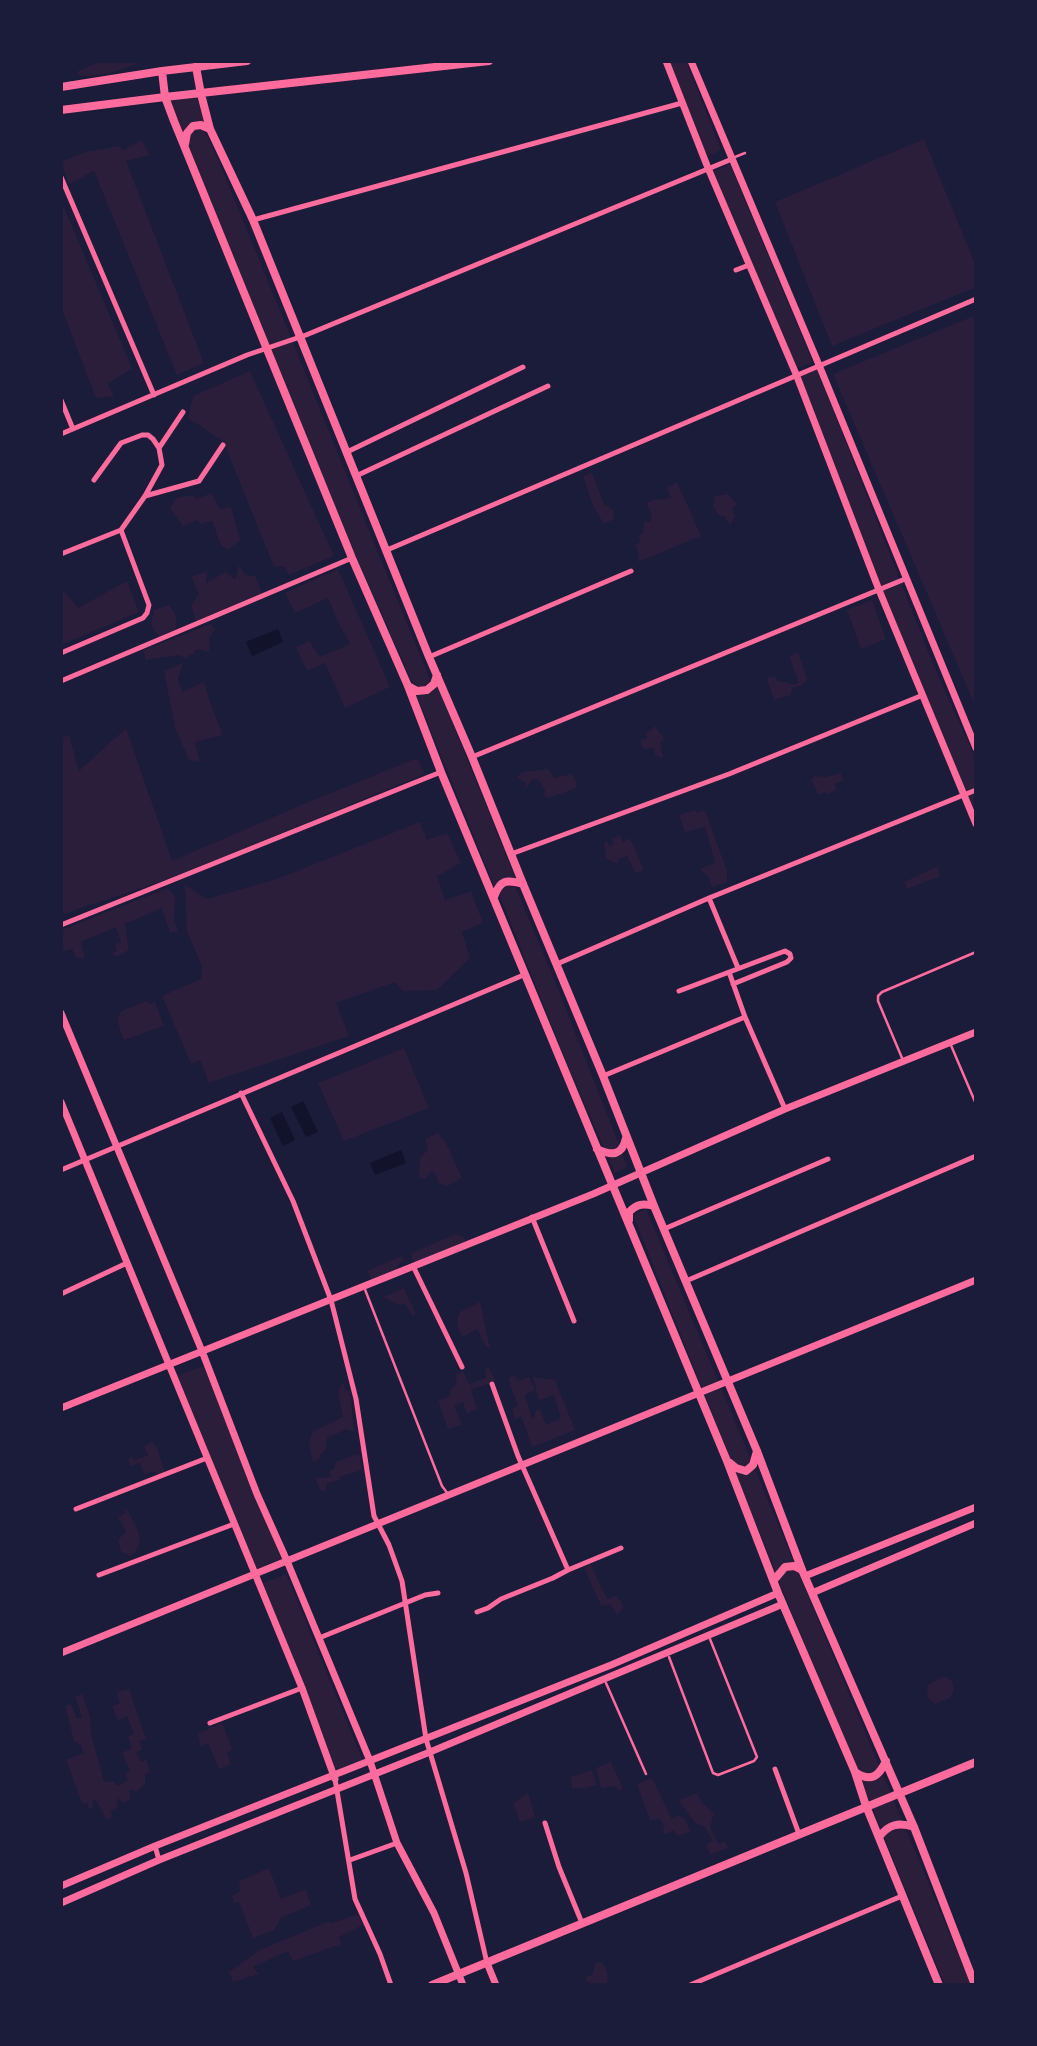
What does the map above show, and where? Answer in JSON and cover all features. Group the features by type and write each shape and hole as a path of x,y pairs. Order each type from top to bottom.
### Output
{"main road":[{"path":"167,61 162,71 165,97 185,147 352,558 408,686 441,772 727,1461 778,1593 855,1772 866,1806 939,1985"},
{"path":"61,87 198,64 247,61"},
{"path":"61,110 489,61"},
{"path":"198,64 201,94 210,129 253,219 429,657 757,1451 804,1573 914,1827 975,1985"},
{"path":"185,147 187,133 193,126 201,125 210,129"},
{"path":"408,686 417,691 427,690 437,675"},
{"path":"494,897 503,882 523,884"},
{"path":"597,1149 608,1154 619,1152 624,1147 626,1138"},
{"path":"628,1223 629,1212 636,1206 654,1206"},
{"path":"727,1461 746,1471 754,1465 757,1451"},
{"path":"774,1580 785,1567 794,1566 804,1573"},
{"path":"855,1772 862,1777 873,1778 881,1772 886,1761"},
{"path":"432,1985 976,1762"},
{"path":"879,1837 893,1824 914,1827"}],"street":[{"path":"666,61 708,168 796,374 879,590 976,824"},
{"path":"691,61 976,748"},
{"path":"253,219 682,103"},
{"path":"61,434 247,355 301,337 732,159"},
{"path":"61,177 153,395"},
{"path":"736,270 750,265"},
{"path":"387,550 976,299"},
{"path":"347,452 523,367"},
{"path":"356,476 548,386"},
{"path":"61,400 73,429"},
{"path":"159,448 183,412"},
{"path":"61,554 121,530 162,466 159,448 148,435 121,443 94,480"},
{"path":"145,496 199,481 223,445"},
{"path":"61,653 143,618 147,613 149,605 121,530"},
{"path":"61,681 352,558"},
{"path":"429,657 631,571"},
{"path":"472,757 905,579"},
{"path":"511,854 729,774 923,695"},
{"path":"61,925 441,772"},
{"path":"557,964 709,898 976,790"},
{"path":"709,898 738,968"},
{"path":"679,991 785,951 790,954 788,962 733,984"},
{"path":"729,972 745,1017 785,1109"},
{"path":"61,1170 526,974"},
{"path":"61,1013 202,1352 257,1494 370,1761 397,1843 434,1913 463,1985"},
{"path":"603,1076 745,1017"},
{"path":"61,1408 612,1185 785,1109 976,1032"},
{"path":"241,1093 293,1201 331,1300 356,1399 374,1516 398,1566 426,1739 466,1873 485,1964 496,1985"},
{"path":"61,1102 302,1688 336,1781 355,1899 391,1985"},
{"path":"686,1282 976,1156"},
{"path":"664,1229 828,1159"},
{"path":"532,1217 574,1321"},
{"path":"61,1294 127,1263"},
{"path":"413,1266 462,1367"},
{"path":"61,1653 976,1280"},
{"path":"492,1384 568,1570"},
{"path":"75,1509 207,1458"},
{"path":"804,1573 976,1507"},
{"path":"962,1512 967,1526"},
{"path":"813,1593 976,1523"},
{"path":"99,1575 234,1524"},
{"path":"477,1612 501,1599 621,1548"},
{"path":"319,1637 425,1595 438,1593"},
{"path":"61,1903 336,1781 370,1761 613,1669 778,1593"},
{"path":"61,1886 155,1846 336,1781 374,1773 430,1752 605,1680 613,1669 668,1654 783,1604"},
{"path":"210,1723 302,1688"},
{"path":"775,1769 799,1834"},
{"path":"545,1823 559,1867 582,1923"},
{"path":"350,1860 397,1843"},
{"path":"155,1846 159,1860"},
{"path":"690,1985 902,1896"}],"lane":[{"path":"732,159 745,152"},
{"path":"904,1061 878,996 976,952"},
{"path":"950,1042 976,1104"},
{"path":"364,1286 442,1486 448,1494"},
{"path":"668,1654 713,1773 718,1775 754,1761 757,1757 709,1637"},
{"path":"605,1680 646,1774"}],"shaded area":[{"path":"102,61 143,61 102,75 77,75 78,71"},
{"path":"669,61 686,61 721,150 708,156"},
{"path":"199,97 207,125 199,123 183,138 168,99"},
{"path":"197,128 203,129 213,148 430,679 428,684 420,687 412,682 346,533 188,146 190,134"},
{"path":"924,139 976,266 976,287 832,346 775,202"},
{"path":"141,140 150,155 126,161 204,363 177,375 94,171 69,184 61,162 85,152 120,146 122,151"},
{"path":"730,164 813,363 797,368 713,171"},
{"path":"61,200 132,368 108,384 114,396 96,398 61,307"},
{"path":"976,315 976,708 833,374"},
{"path":"817,369 931,659 976,760 976,818 884,594 800,376"},
{"path":"250,371 334,556 289,575 284,566 274,567 223,441 188,418 193,396"},
{"path":"592,473 604,504 613,509 614,519 604,524 593,506 583,476"},
{"path":"677,482 701,536 638,562 639,554 635,545 641,542 638,535 643,533 644,521 650,522 652,515 646,503 671,498 667,488"},
{"path":"211,493 220,509 231,507 240,540 228,550 221,546 212,521 200,524 197,520 183,526 170,508 176,498 192,495 197,499"},
{"path":"728,494 738,505 732,508 735,516 730,525 725,517 718,515 713,506 715,496"},
{"path":"239,565 245,575 255,576 262,593 196,621 191,605 199,594 191,577 207,571 206,583 226,572 235,580"},
{"path":"338,569 390,687 345,708 325,663 307,671 296,647 309,641 320,657 350,644 328,598 295,613 285,593"},
{"path":"127,581 139,612 61,645 61,592 64,591 78,608"},
{"path":"872,600 886,639 861,649 847,610"},
{"path":"169,605 176,616 176,629 159,637 151,625 154,610"},
{"path":"211,624 215,630 210,636 209,652 197,649 184,658 179,655 145,660 144,650"},
{"path":"278,629 283,642 252,656 246,642"},
{"path":"798,652 807,679 804,684 792,688 791,695 774,700 768,678 775,676 778,682 792,685 799,683 789,656"},
{"path":"183,663 178,679 182,692 204,682 223,735 195,742 200,762 189,760 175,728 164,671"},
{"path":"437,684 515,878 499,881 494,886 416,694 432,692"},
{"path":"655,726 663,735 664,740 660,742 663,758 655,755 652,748 644,749 641,744 641,740 647,738 646,734"},
{"path":"126,728 172,861 417,758 425,774 174,877 61,915 61,738 69,735 79,771"},
{"path":"548,769 555,778 571,774 578,784 574,789 548,798 544,796 545,790 539,780 533,779 524,791 526,783 517,777 523,772"},
{"path":"841,773 843,781 835,783 836,790 819,795 811,780 815,776 826,777"},
{"path":"695,810 697,813 705,810 727,871 727,882 712,887 708,876 699,869 715,863 705,827 685,832 679,815"},
{"path":"420,822 427,840 447,833 461,863 437,876 445,900 471,891 483,923 462,932 470,958 437,990 403,991 395,982 336,1003 349,1036 209,1083 200,1060 191,1064 162,996 201,979 202,966 187,932 185,885 207,899 277,879"},
{"path":"620,835 623,842 630,838 644,870 636,873 627,856 619,859 617,864 606,858 604,842 607,841 609,846 614,845 612,838"},
{"path":"938,866 940,876 907,889 904,882"},
{"path":"515,886 618,1142 627,1167 615,1173 568,1066 500,896 502,887"},
{"path":"168,888 175,897 174,919 178,932 170,933 162,908 125,924 129,950 115,957 112,953 117,951 115,944 121,942 116,927 81,942 85,957 77,959 72,949 61,952 61,930"},
{"path":"147,1001 150,1004 155,1002 164,1026 124,1040 118,1016 124,1010"},
{"path":"404,1048 429,1108 344,1141 318,1083"},
{"path":"303,1101 318,1132 306,1137 291,1107"},
{"path":"282,1112 295,1140 283,1146 270,1118"},
{"path":"438,1133 446,1143 462,1178 448,1186 438,1183 432,1171 425,1179 419,1178 420,1158 428,1150 425,1139"},
{"path":"401,1150 406,1163 375,1175 370,1163"},
{"path":"646,1209 971,1985 945,1985 789,1606 633,1215"},
{"path":"455,1234 464,1237 466,1242 417,1263 412,1260 412,1253"},
{"path":"401,1256 404,1260 397,1270 372,1280 367,1271"},
{"path":"404,1288 416,1314 413,1316 405,1304 399,1305 383,1297"},
{"path":"480,1302 490,1348 486,1347 477,1329 463,1337 457,1325 460,1312"},
{"path":"204,1366 283,1558 256,1569 176,1376"},
{"path":"485,1368 489,1368 496,1382 471,1389 477,1409 467,1414 463,1402 454,1406 462,1425 448,1429 438,1401 451,1395 449,1390 457,1384 455,1375 463,1371 469,1384 486,1378"},
{"path":"515,1375 518,1381 529,1377 535,1390 525,1395 532,1418 535,1417 535,1411 540,1409 546,1425 561,1418 554,1395 539,1400 533,1377 555,1380 575,1430 532,1447 521,1416 515,1420 512,1409 518,1406 508,1378"},
{"path":"342,1384 345,1391 350,1391 354,1431 347,1429 327,1438 321,1458 313,1462 309,1444 312,1432 343,1417 338,1392"},
{"path":"152,1442 157,1447 165,1473 159,1475 154,1471 144,1475 140,1463 131,1466 128,1460 132,1457 134,1461 148,1455 144,1446"},
{"path":"359,1454 362,1470 327,1483 325,1492 319,1489 316,1480 331,1477 329,1472 335,1468 335,1462"},
{"path":"127,1509 140,1540 131,1556 121,1552 118,1540 126,1532 118,1517"},
{"path":"590,1563 607,1599 617,1596 622,1603 623,1609 617,1615 610,1604 601,1606 584,1568"},
{"path":"286,1574 363,1761 337,1773 263,1583"},
{"path":"944,1676 952,1681 954,1690 950,1698 935,1704 927,1697 928,1685"},
{"path":"129,1689 146,1739 140,1741 142,1750 136,1752 141,1762 146,1759 150,1772 145,1774 145,1784 136,1792 129,1789 131,1799 123,1803 118,1798 117,1807 111,1811 112,1817 107,1820 96,1801 93,1799 93,1807 89,1809 87,1803 82,1803 66,1760 83,1753 81,1745 74,1741 65,1706 71,1704 77,1719 82,1717 75,1697 82,1694 90,1716 91,1733 104,1782 114,1781 117,1786 128,1780 125,1773 130,1771 122,1753 132,1748 128,1737 134,1734 127,1716 118,1720 112,1706 120,1703 116,1692"},
{"path":"219,1724 223,1725 232,1749 227,1753 231,1764 219,1769 208,1743 200,1746 198,1734"},
{"path":"611,1762 623,1788 619,1791 615,1786 601,1788 596,1768"},
{"path":"591,1770 597,1785 572,1788 571,1777"},
{"path":"652,1778 672,1819 679,1815 686,1820 690,1832 678,1836 673,1830 666,1834 663,1833 660,1819 650,1821 637,1784"},
{"path":"528,1793 535,1817 520,1822 513,1803"},
{"path":"697,1793 701,1802 714,1814 710,1827 718,1844 725,1841 728,1848 710,1855 706,1845 713,1841 704,1826 696,1824 679,1800"},
{"path":"269,1868 281,1899 306,1889 311,1905 281,1918 274,1930 253,1938 239,1902 234,1903 232,1896 240,1891 239,1881"},
{"path":"358,1914 363,1925 339,1937 341,1944 293,1961 288,1951 253,1967 259,1974 233,1982 229,1972 258,1951 329,1921 332,1923"},
{"path":"602,1962 607,1971 608,1985 590,1985 589,1981 586,1982 586,1977 593,1974 595,1963"}]}
